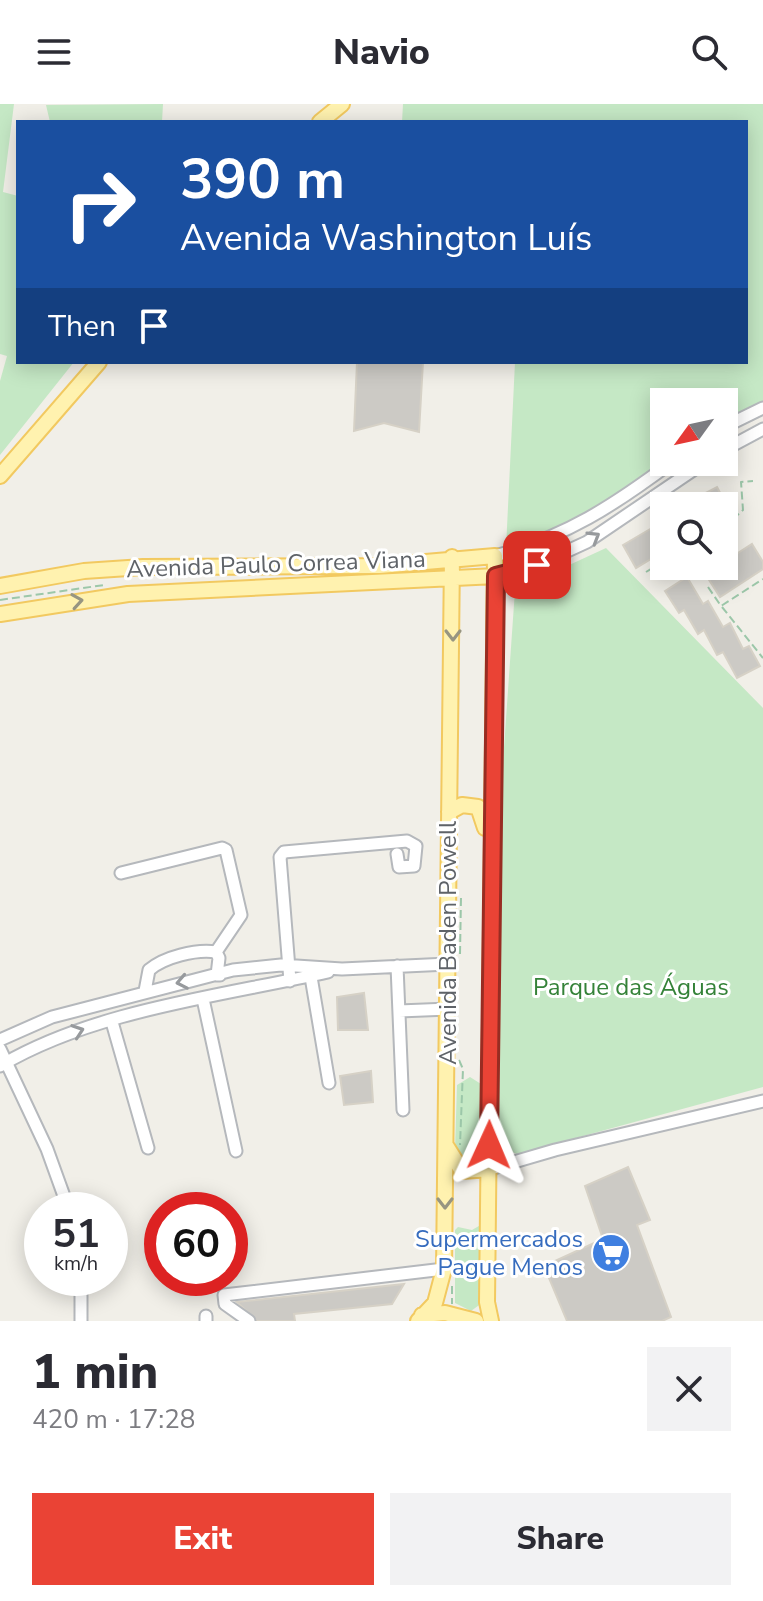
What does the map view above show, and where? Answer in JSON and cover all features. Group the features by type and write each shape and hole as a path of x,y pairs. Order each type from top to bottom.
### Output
{"main road":[{"path":"322,120 342,104"},
{"path":"0,476 97,364"},
{"name":"Avenida Paulo Correa Viana","path":"0,586 84,571 143,567 379,566 452,557 495,556"},
{"name":"Avenida Baden Powell","path":"491,1321 487,1302 495,556"},
{"name":"Avenida Baden Powell","path":"419,1319 441,1289 448,1273 445,1143 449,1009 454,961 449,812 452,557"},
{"path":"0,614 128,594 496,576"},
{"path":"449,812 468,804 482,811 491,896"},
{"path":"445,1143 459,1169 468,1173 490,1169"},
{"path":"419,1319 452,1314 476,1321"}],"street":[{"path":"738,420 763,408"},
{"path":"738,442 763,429"},
{"name":"Avenida Paulo Correa Viana","path":"495,556 543,543 587,522 652,476"},
{"path":"496,576 537,565 587,542 684,476"},
{"path":"290,981 280,865 284,852 407,841 416,846 414,866 399,867 397,854"},
{"path":"121,873 222,848 226,850 241,915 216,952 217,975"},
{"path":"145,991 146,975 156,964 199,952 216,952"},
{"path":"4,1064 37,1045 112,1022 290,981 310,972 454,961"},
{"path":"0,1040 52,1017 145,991 257,966 288,965 310,972"},
{"path":"397,966 403,1110"},
{"path":"310,972 329,1083"},
{"path":"217,975 258,974 253,986 234,994"},
{"path":"203,999 236,1151"},
{"path":"399,1011 449,1009"},
{"path":"112,1022 148,1148"},
{"path":"0,1049 4,1064 47,1149 63,1192"},
{"path":"490,1169 555,1150 763,1101"},
{"path":"249,1321 225,1304 224,1295 229,1291 448,1273"},
{"path":"81,1296 81,1321"}],"path":[{"path":"738,514 743,510 741,482 753,481"},
{"path":"646,572 650,570"},
{"path":"721,606 763,579"},
{"path":"0,600 103,584 113,588"},
{"path":"708,587 763,658"},
{"path":"454,961 461,895"},
{"path":"459,1061 463,1069 459,1169"},
{"path":"448,1273 452,1314"}],"green space":[{"path":"0,104 14,104 3,192 16,195 16,364 72,364 0,455 0,381 7,356 0,354"},
{"path":"163,104 162,120 50,120 46,105"},
{"path":"403,104 763,104 763,405 738,417 738,388 650,388 650,472 589,512 506,548 515,364 748,364 748,120 402,120"},
{"name":"Parque das Águas","path":"606,548 763,708 763,1087 517,1154 503,1148 497,1133 503,762 515,590"},
{"path":"470,1077 481,1084 484,1096 482,1158 475,1163 458,1156 455,1149 457,1085"},
{"path":"484,1223 482,1303 471,1311 455,1303 455,1230 458,1227 472,1230"}],"building":[{"path":"357,364 423,364 419,432 384,423 354,431"},
{"path":"650,529 650,560 636,568 623,545"},
{"path":"752,544 763,562 763,569 720,597 709,580 738,580 738,553"},
{"path":"682,580 689,580 703,604 708,601 723,627 730,623 743,649 749,646 760,666 737,678 723,652 717,655 704,630 698,634 684,610 679,613 665,591"},
{"path":"364,993 368,1030 338,1030 337,997"},
{"path":"371,1071 373,1102 344,1105 340,1076"},
{"name":"Supermercados Pague Menos","path":"628,1167 650,1220 637,1225 671,1317 662,1321 567,1321 544,1266 603,1239 585,1186"},
{"path":"404,1284 392,1304 294,1314 295,1321 257,1321 237,1302"}],"place":[{"name":"Supermercados Pague Menos","path":"611,1253"}],"route":[{"path":"489,1145 496,576 537,565"}]}
